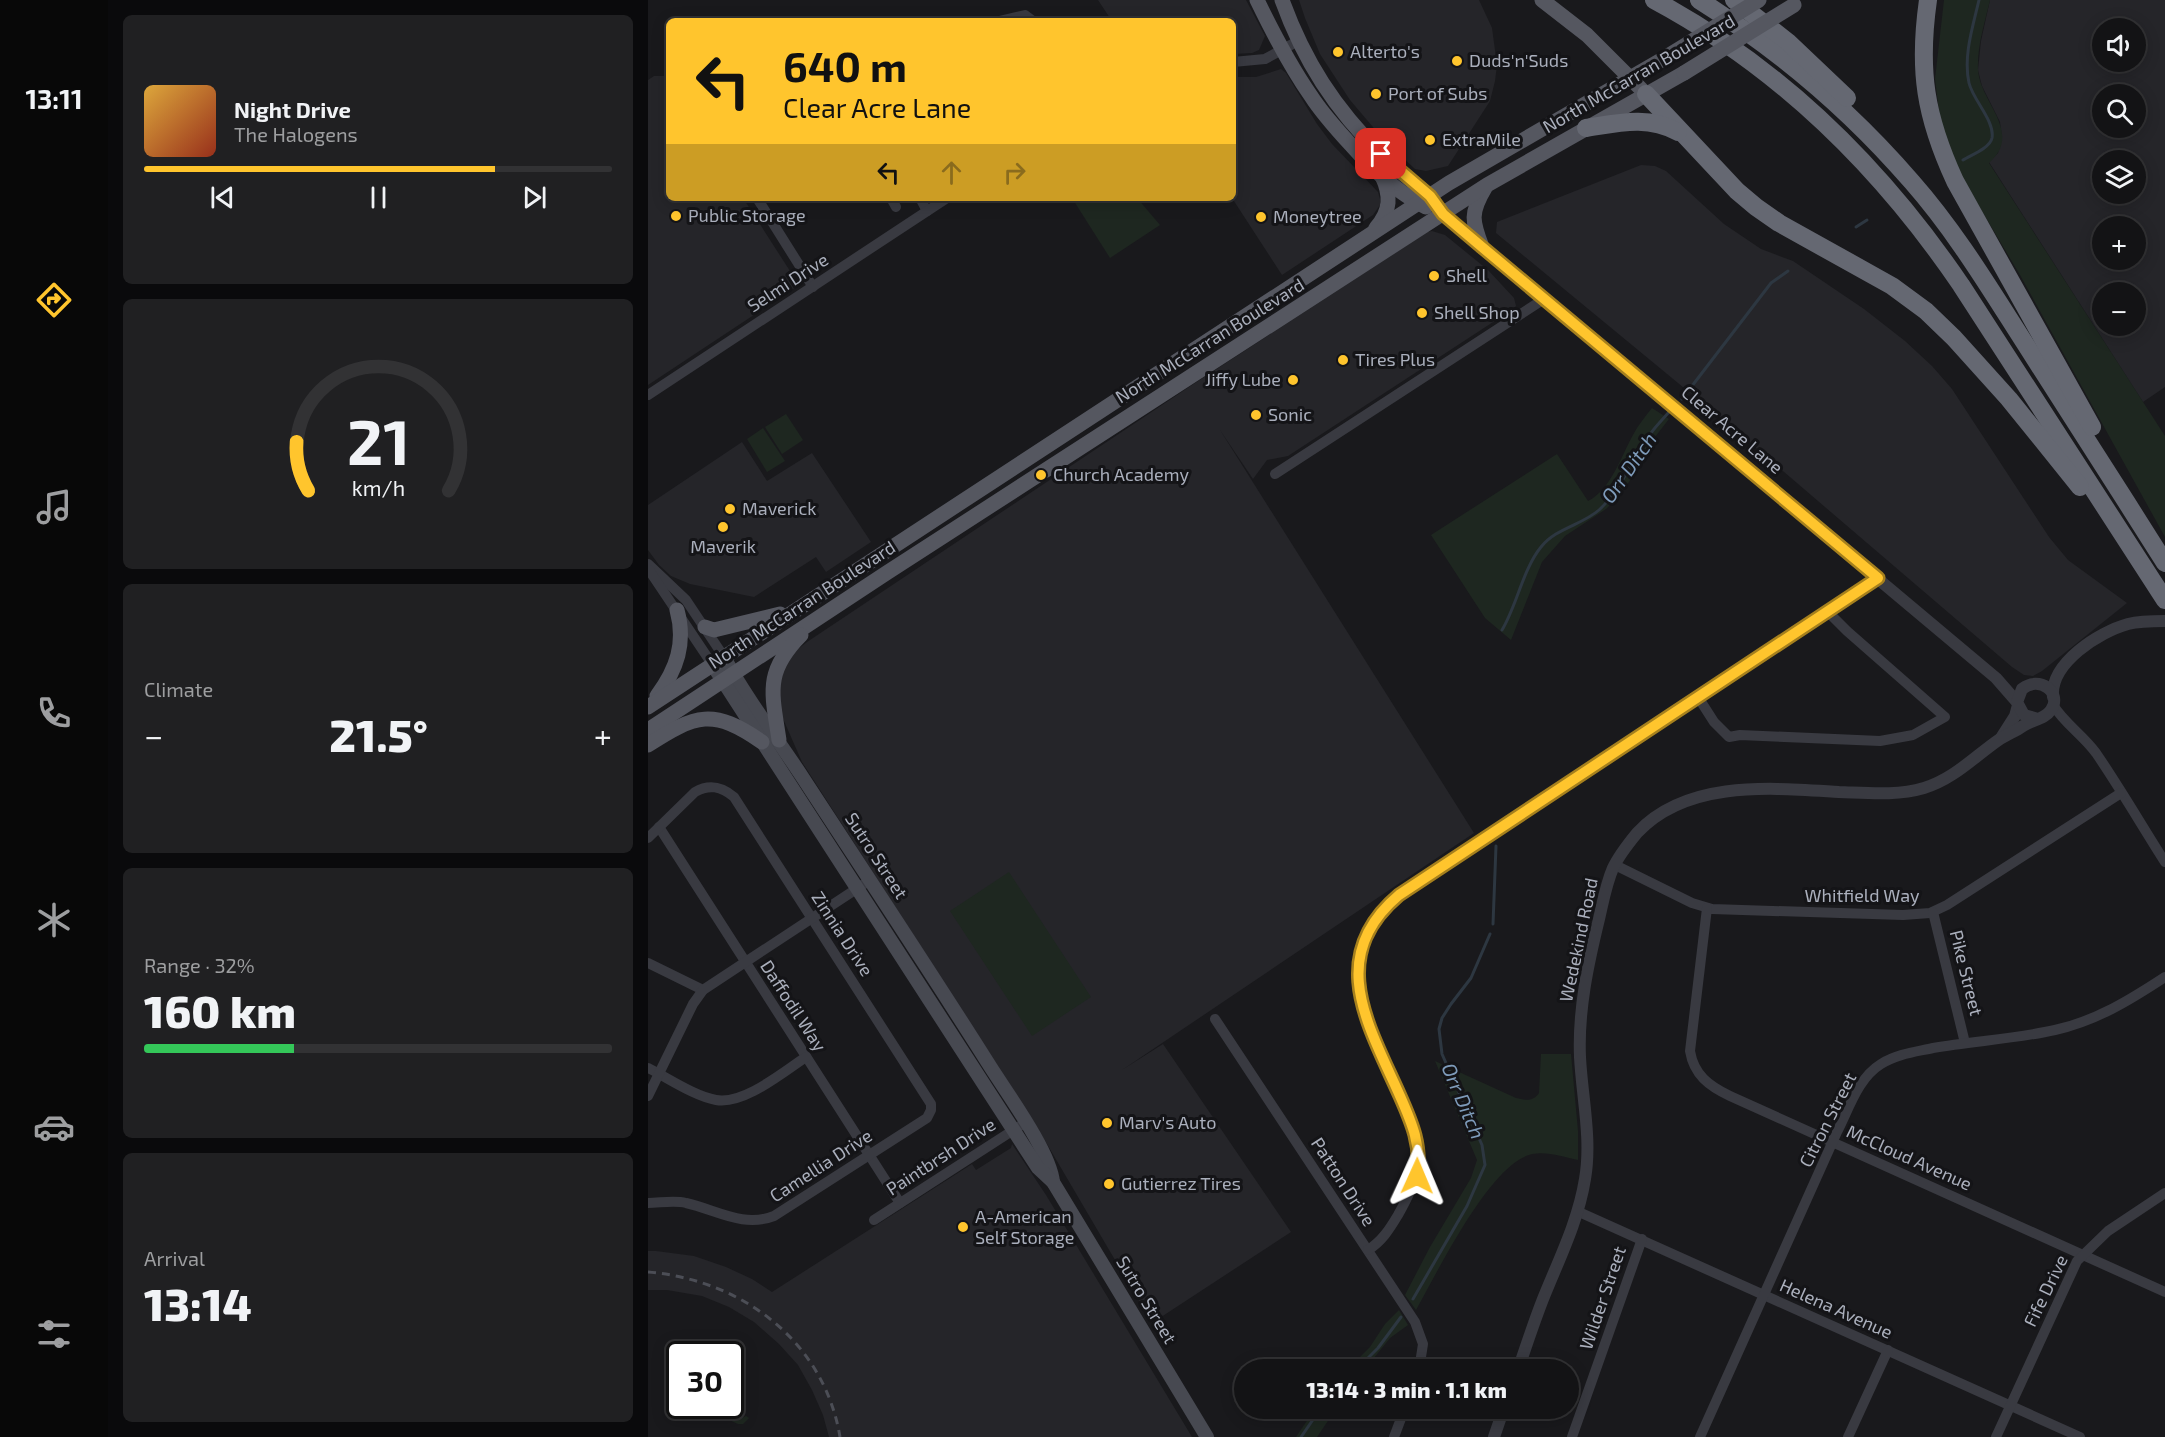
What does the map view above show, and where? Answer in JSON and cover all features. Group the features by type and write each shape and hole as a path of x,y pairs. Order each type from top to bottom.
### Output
{"highway":[{"path":"1640,0 1724,42"},
{"path":"1654,0 1724,42 1775,79 1820,118 1875,172 1907,210 1961,285 2163,596"},
{"path":"1699,0 1742,27 1800,71 1863,129 1912,182"},
{"path":"1734,0 1788,42 1829,79 1869,123 1973,263 2165,563"},
{"path":"1928,0 1924,33 1924,78 1929,111 1941,151 1960,190 2101,443 2144,530"},
{"path":"1646,94 1737,191 1756,207 1779,223 1892,286 1933,318 2009,399 2145,568"},
{"path":"1586,128 1641,121 1655,122 1682,134"}],"main road":[{"name":"Clear Acre Lane","path":"1257,0 1321,111 1382,176 1424,199 1443,214"},
{"name":"Clear Acre Lane","path":"1282,0 1298,41 1319,79 1356,127 1424,199"},
{"path":"1542,0 1587,35 1646,94"},
{"name":"North McCarran Boulevard","path":"648,707 1424,199 1759,0"},
{"name":"North McCarran Boulevard","path":"648,730 825,612 1487,185 1684,72 1798,3"},
{"path":"1370,234 1385,214 1389,204 1388,188 1382,176"},
{"path":"1482,247 1473,216 1475,207 1487,185"},
{"path":"705,627 714,630 766,618 800,607"},
{"path":"648,707 676,667 682,637 677,610"},
{"path":"779,740 772,696 776,670 790,646 825,612"},
{"name":"Sutro Street","path":"718,661 786,781 1019,1126 1048,1159 1052,1168 1053,1182 1208,1437"},
{"name":"Sutro Street","path":"727,676 779,740 870,880 1019,1126"},
{"path":"648,745 686,722 704,718 724,720 745,730 762,742"},
{"path":"786,781 795,776 802,776"}],"street":[{"path":"1012,18 1025,15 1029,18"},
{"path":"1236,62 1265,58 1298,41"},
{"path":"759,201 813,287"},
{"name":"Selmi Drive","path":"648,395 813,287 931,205"},
{"name":"Clear Acre Lane","path":"1443,214 1996,678 2018,704"},
{"path":"1275,474 1544,298"},
{"name":"Sutro Street","path":"648,566 677,610 718,661"},
{"name":"Sutro Street","path":"648,566 680,593 705,627 718,661"},
{"path":"1368,1250 1387,1234 1413,1188 1419,1164 1417,1138 1413,1126 1369,1025 1358,988 1360,955 1375,920 1399,895 1878,578"},
{"path":"1698,697 1714,722 1729,737 1740,735 1880,741 1913,735 1945,717 1828,612"},
{"path":"2039,718 2047,715 2053,702 2054,687 2060,672 2084,647 2105,633 2129,624 2165,621"},
{"path":"2060,672 2030,684 2019,694 2018,704 2024,715 2053,719 2067,724"},
{"name":"Clear Acre Lane","path":"1996,678 2030,684"},
{"path":"2030,684 2044,685 2049,688 2053,702 2067,724 2089,745 2165,862"},
{"name":"Wedekind Road","path":"2001,738 2015,716 2018,704"},
{"name":"Wedekind Road","path":"1522,1359 1542,1300 1579,1212 1587,1161 1580,1052 1582,1012 1592,946 1606,887 1615,865 1628,844 1645,826 1667,810 1682,803 1718,794 1757,789 1880,793 1914,790 1946,778 1972,762 2001,738 2039,718"},
{"name":"Zinnia Drive","path":"659,827 695,792 702,789 714,787 734,796 929,1099 931,1110"},
{"name":"Whitfield Way","path":"1615,865 1692,903 1707,908 1903,915 1933,912 2121,793"},
{"path":"648,838 659,827"},
{"name":"Daffodil Way","path":"659,827 900,1203"},
{"path":"648,1096 693,1004 703,990 870,880"},
{"name":"McCloud Avenue","path":"1707,908 1690,1040 1692,1061 1707,1083 2165,1292"},
{"name":"Pike Street","path":"1933,912 1965,1042"},
{"path":"648,963 703,990"},
{"name":"Citron Street","path":"1700,1437 1833,1142 1866,1077 1880,1064 1910,1053 1965,1042 2042,1033 2080,1023 2116,1007 2165,977"},
{"name":"Patton Drive","path":"1215,1019 1420,1332 1423,1344 1421,1359"},
{"path":"648,1068 705,1097 725,1101 744,1096 807,1057"},
{"name":"Camellia Drive","path":"648,1203 685,1203 744,1221 764,1220 774,1216 927,1118 931,1110"},
{"name":"Paintbrsh Drive","path":"874,1220 1019,1126"},
{"name":"Fife Drive","path":"1996,1437 2073,1269 2083,1255 2114,1227 2165,1193"},
{"name":"Helena Avenue","path":"1579,1212 2080,1437"},
{"name":"Wilder Street","path":"1572,1437 1642,1239"},
{"path":"1848,1437 1888,1350"},
{"path":"1394,1437 1401,1419"},
{"path":"1494,1437 1500,1419"}],"shaded area":[{"path":"1098,0 1246,0 1265,36 1259,50 1252,53 1236,54 1236,18 1110,18"},
{"path":"1299,0 1479,0 1492,28 1497,65 1495,81 1490,101 1448,166 1426,171 1415,169 1384,140 1350,100 1320,54"},
{"path":"1944,0 1990,0 1980,43 1978,69 1980,81 2001,128 2002,140 1999,151 1989,163 2092,323 2092,336 2101,336 2165,436 2165,537 2020,275 1964,181 1941,128 1935,79"},
{"path":"1990,0 2165,0 2165,387 2143,402 2101,336 2146,336 2146,282 2092,282 2092,323 1989,162 1998,153 2002,138 2000,122 1982,86 1978,70 1981,41"},
{"path":"1281,69 1286,73 1317,124 1332,144 1378,192 1380,199 1380,205 1373,215 1282,275 1234,201 1236,201 1236,77 1256,77"},
{"path":"654,76 664,76 666,79 666,201 745,201 799,285 648,385 648,80"},
{"path":"1641,165 1655,166 1666,171 1724,224 1761,249 1793,261 1864,309 1905,341 1932,366 1952,389 2049,537 2068,560 2127,603 2042,671 2033,676 2024,675 1735,430 1496,233 1497,222"},
{"path":"1074,201 1140,201 1160,225 1110,258"},
{"path":"1432,231 1445,235 1488,270 1514,298 1516,306 1288,456 1267,460 1253,479 1220,430 1474,833 1122,1070 1163,1044 1291,1232 1152,1323 1037,1127 802,762 777,705 782,668 793,653 807,642 1192,385 1427,232"},
{"path":"1652,408 1669,419 1648,446 1631,479 1619,496 1606,509 1565,536 1542,562 1511,640 1485,618 1431,535 1557,454 1588,501 1596,496 1609,481 1635,431"},
{"path":"786,414 803,440 782,454 765,427"},
{"path":"763,428 785,461 767,472 747,439"},
{"name":"Maverik","path":"742,442 767,481 812,453 871,542 826,572 816,557 754,597 690,584 671,576 648,550 648,505"},
{"path":"1009,872 1091,997 1032,1036 950,911"},
{"path":"1541,1054 1571,1054 1578,1131 1578,1160 1549,1154 1532,1154 1516,1162 1499,1177 1466,1222 1416,1310 1405,1295 1430,1247 1471,1178 1477,1160 1435,1061 1516,1098 1529,1100 1539,1093"},
{"path":"1012,1144 1046,1195 1192,1437 829,1437 823,1415 798,1365 754,1322 729,1307 702,1296 667,1290 648,1290 648,1251 656,1251 694,1256 726,1267 752,1279 772,1292 972,1164 976,1170 1011,1148"},
{"path":"1399,1310 1408,1325 1390,1338 1373,1359 1358,1359 1370,1347 1385,1324"},
{"path":"746,1416 749,1418 743,1424 727,1419 744,1419"},
{"path":"1308,1419 1329,1419 1317,1437 1296,1437"}],"waterway":[{"name":"Orr Ditch","path":"1963,160 1984,148 1992,138 1990,125 1971,90 1967,73 1969,41 1979,0"},
{"name":"Orr Ditch","path":"1856,227 1867,220"},
{"name":"Orr Ditch","path":"1682,399 1771,283 1788,271"},
{"name":"Orr Ditch","path":"1502,630 1529,566 1541,547 1554,535 1599,510 1615,492 1644,443 1669,412"},
{"name":"Orr Ditch","path":"1493,924 1496,846"},
{"name":"Orr Ditch","path":"1413,1299 1467,1206 1485,1165 1482,1145 1442,1054 1439,1029 1442,1018 1471,978 1490,934"},
{"name":"Orr Ditch","path":"1367,1359 1401,1317"},
{"name":"Orr Ditch","path":"1301,1437 1313,1419"}],"railway":[{"path":"648,1272 683,1277 715,1288 746,1302 773,1322 797,1345 816,1372 831,1403 840,1437"}],"place":[{"name":"Alterto's","path":"1338,52"},
{"name":"Duds'n'Suds","path":"1457,61"},
{"name":"Port of Subs","path":"1376,94"},
{"name":"ExtraMile","path":"1430,140"},
{"name":"Public Storage","path":"676,216"},
{"name":"Moneytree","path":"1261,217"},
{"name":"Shell","path":"1434,276"},
{"name":"Shell Shop","path":"1422,313"},
{"name":"Tires Plus","path":"1343,360"},
{"name":"Jiffy Lube","path":"1293,380"},
{"name":"Sonic","path":"1256,415"},
{"name":"Church Academy","path":"1041,475"},
{"name":"Maverick","path":"730,509"},
{"name":"Maverik","path":"723,527"},
{"name":"Marv's Auto","path":"1107,1123"},
{"name":"Gutierrez Tires","path":"1109,1184"},
{"name":"A-American Self Storage","path":"963,1227"}],"route":[{"path":"1381,154 1430,196 1443,214 1878,578 1399,895 1375,920 1360,955 1358,988 1369,1025 1417,1138 1419,1164 1417,1176"}]}
